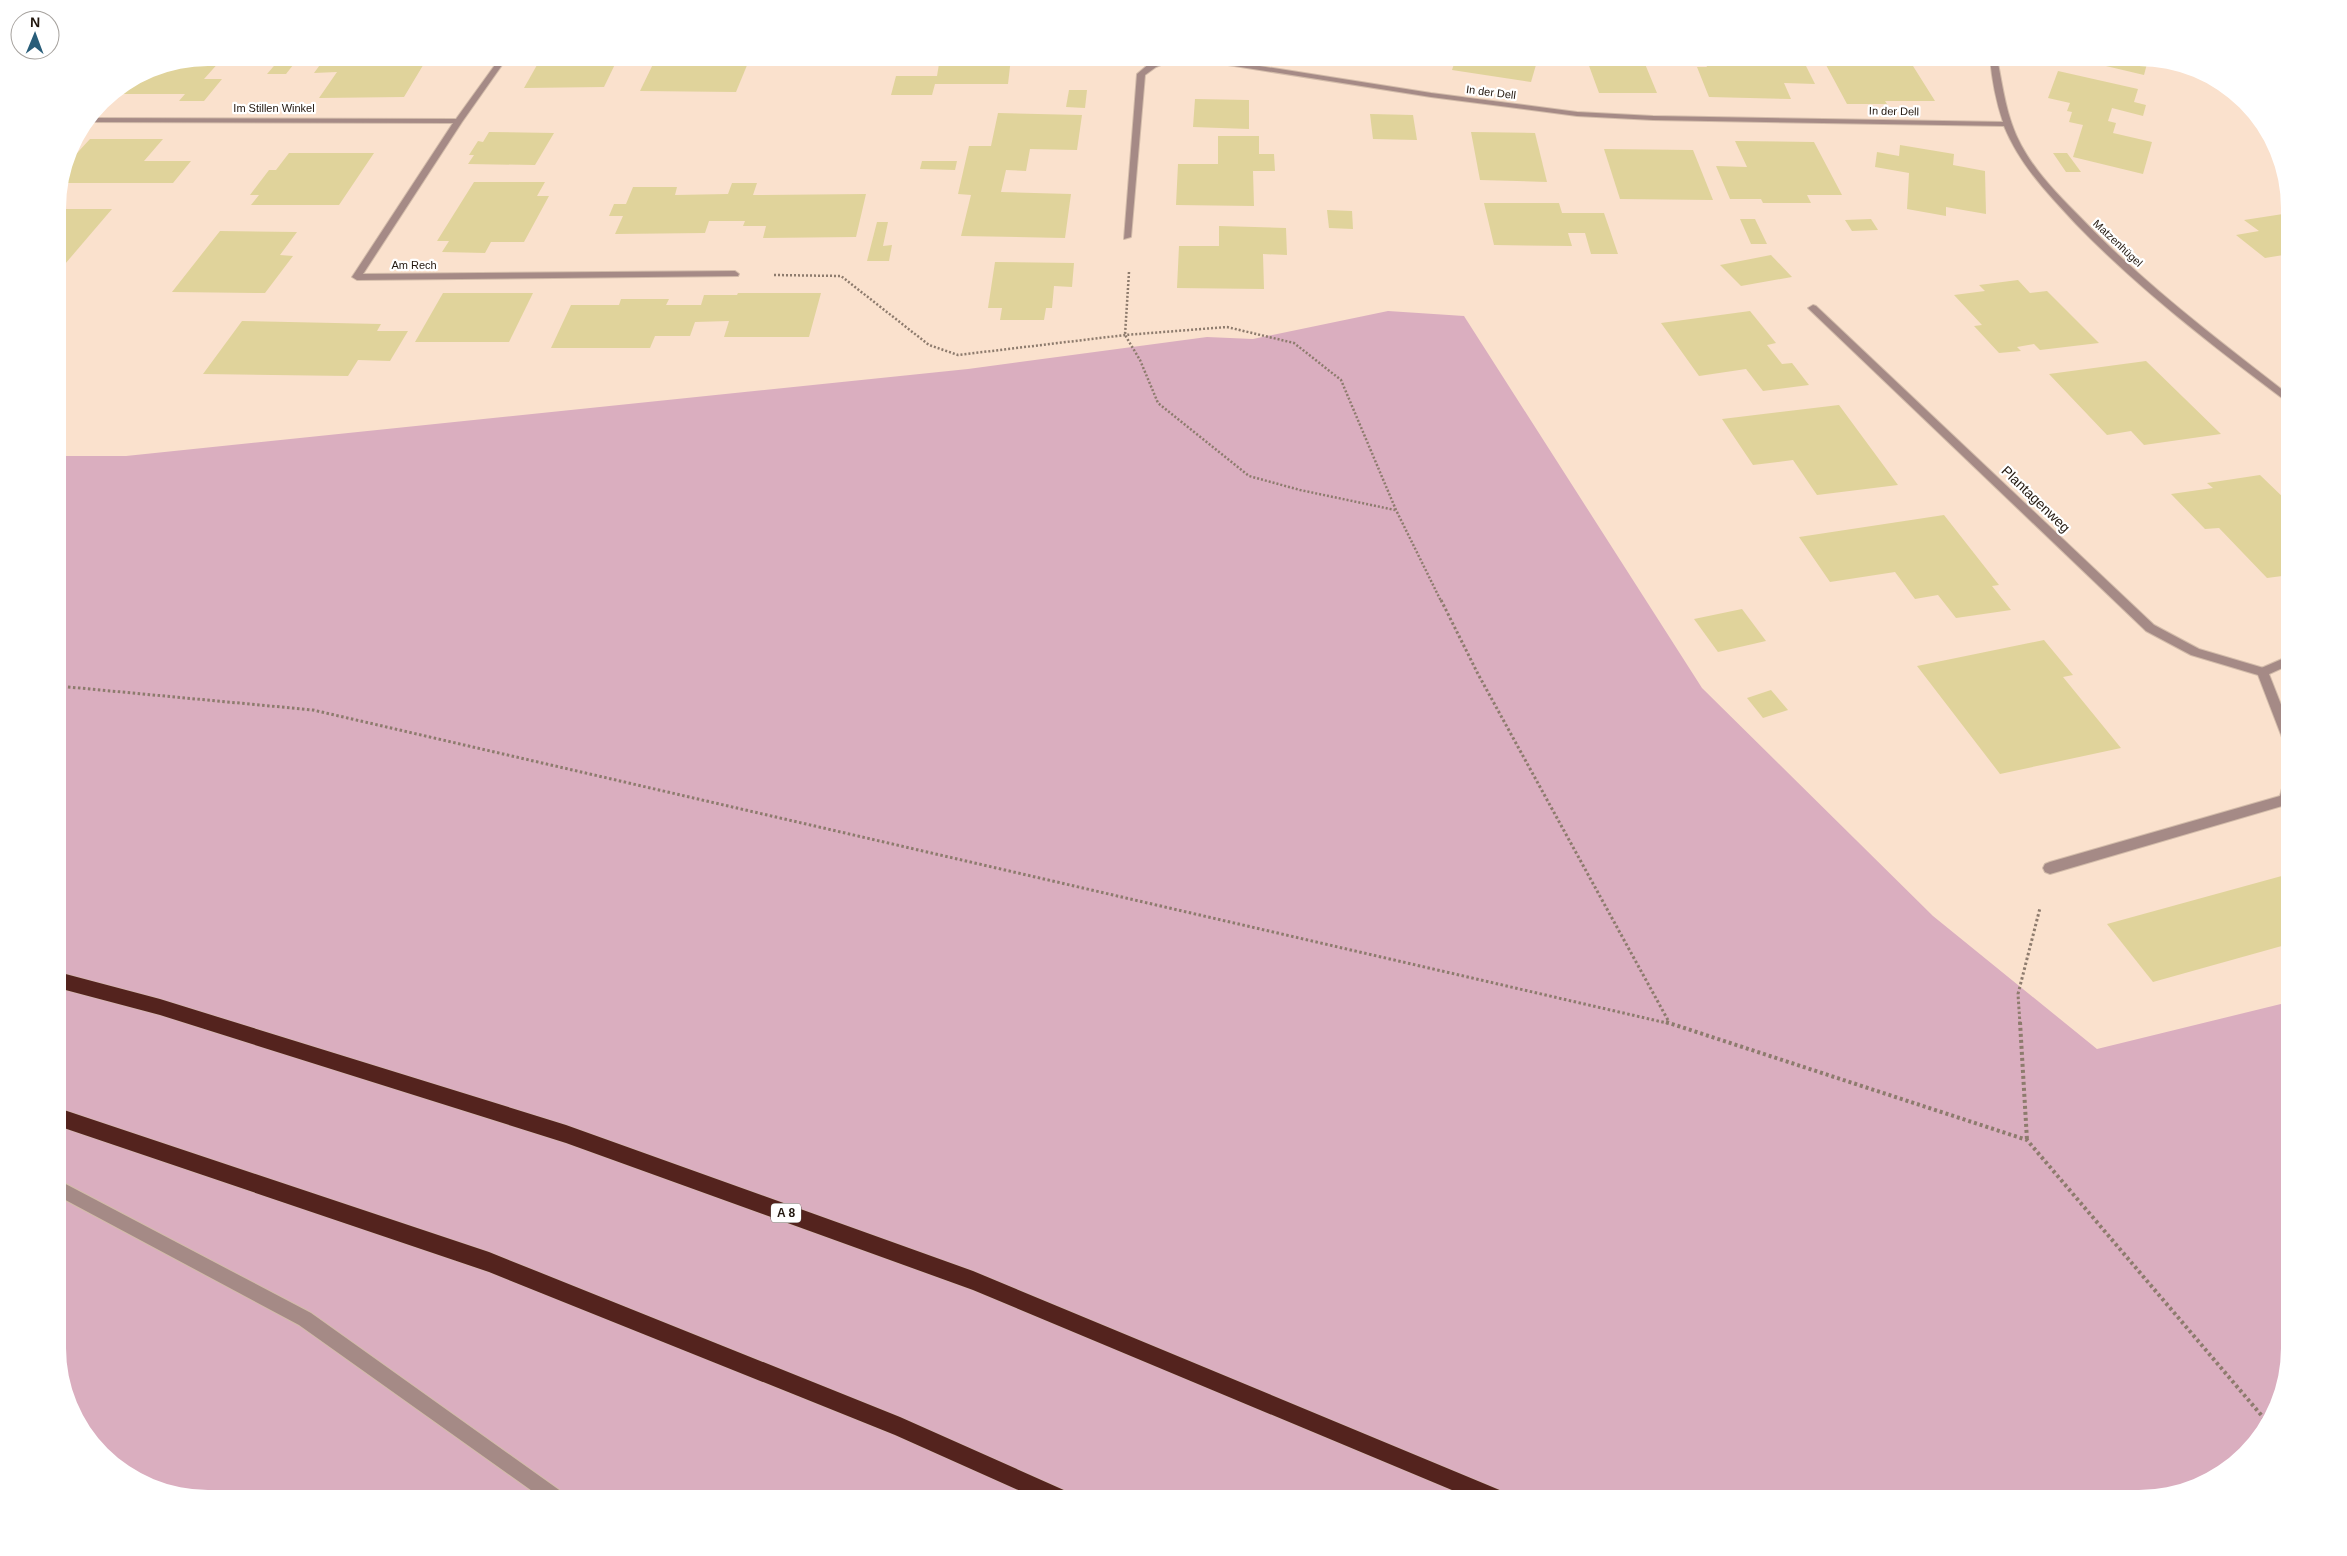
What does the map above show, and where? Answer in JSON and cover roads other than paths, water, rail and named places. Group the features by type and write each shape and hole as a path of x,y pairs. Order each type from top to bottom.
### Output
{"highway":[{"name":"A 8","path":"67,982 160,1007 594,1144 973,1281 1476,1490"},
{"path":"67,1120 489,1262 900,1427 1041,1490"}],"street":[{"name":"In der Dell","path":"1250,66 1431,95 1577,114 1663,118 2007,124"},
{"name":"Matzenhügel","path":"1995,66 1996,85 2007,124 2017,146 2041,180 2090,233 2147,285 2281,392"},
{"name":"Am Rech","path":"497,67 458,121 357,276 735,274"},
{"name":"In der Dell","path":"1127,237 1142,74 1150,67"},
{"name":"Im Stillen Winkel","path":"98,120 458,121"},
{"name":"Plantagenweg","path":"1812,308 2150,628 2195,652 2262,672"},
{"path":"2281,664 2262,672 2281,718"},
{"path":"2050,868 2281,801"},
{"path":"67,1193 305,1319 545,1490"}]}
